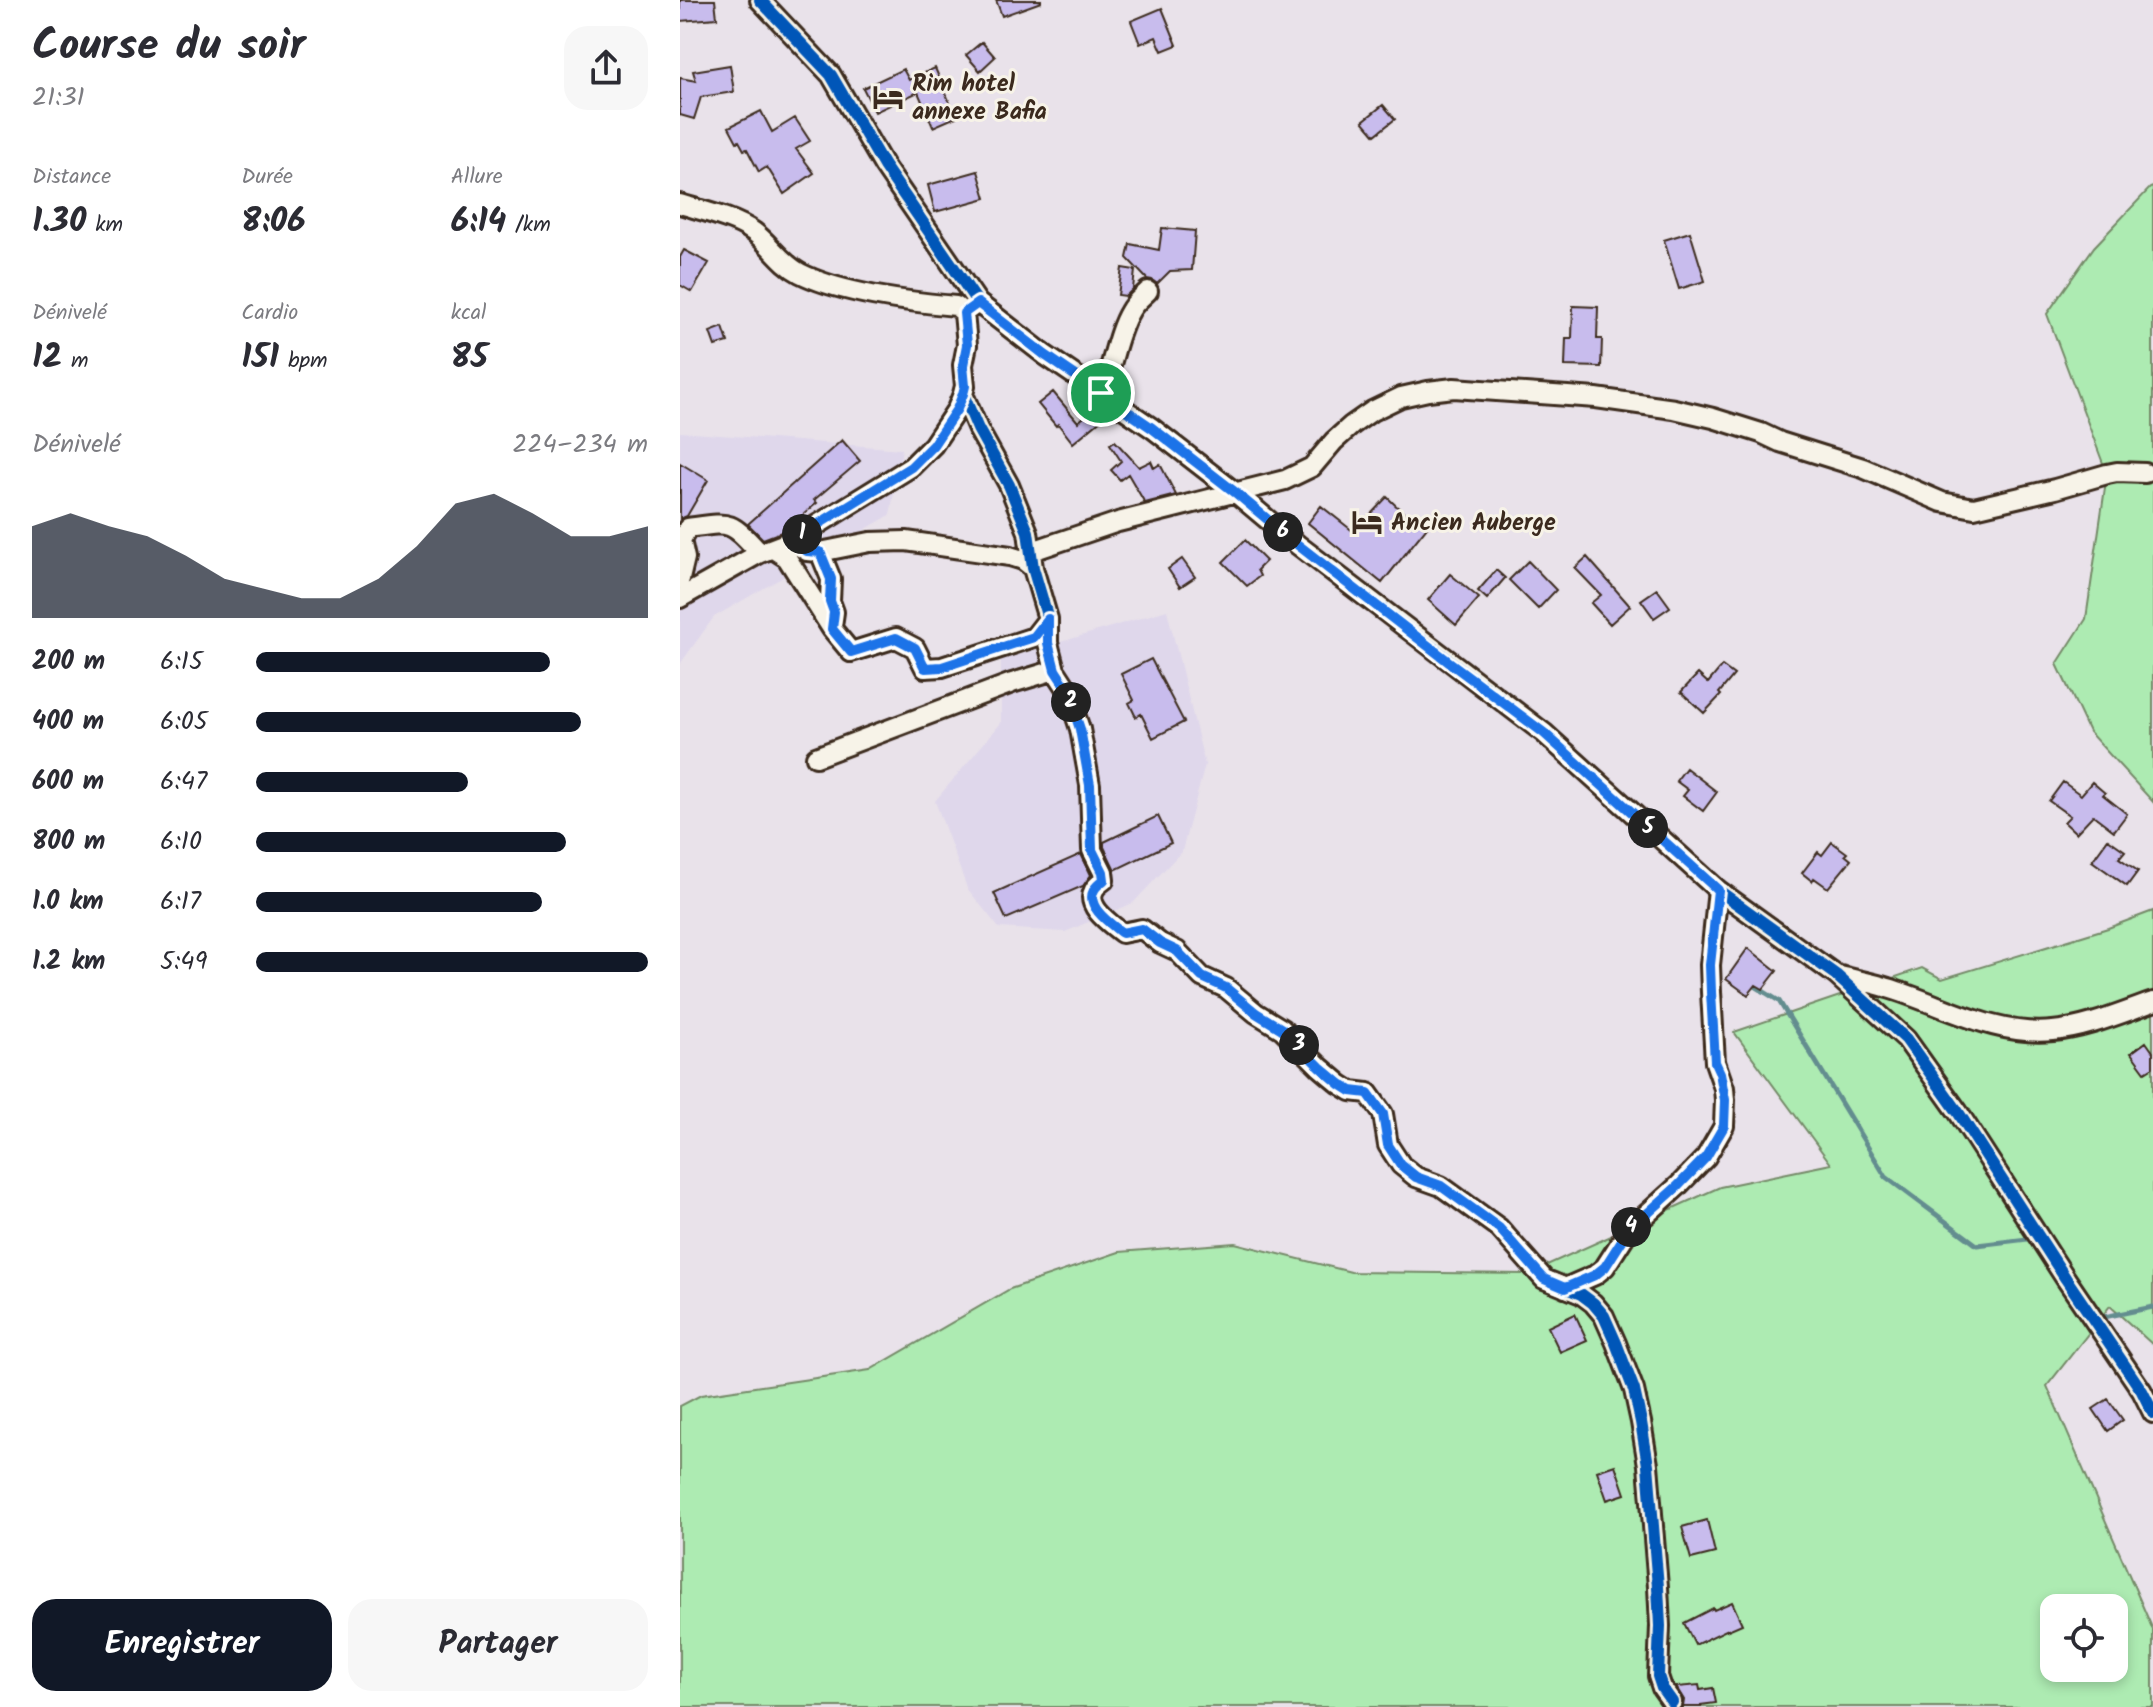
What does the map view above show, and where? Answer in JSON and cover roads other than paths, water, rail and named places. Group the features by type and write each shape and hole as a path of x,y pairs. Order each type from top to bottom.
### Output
{"street":[{"path":"680,598 766,551 791,541 911,467 933,445 957,409 965,386 963,365 971,308 831,75 760,0"},
{"path":"680,204 740,224 754,232 785,263 801,273 883,297 971,308 1101,393 1236,493 1308,553 1544,733 1718,890 1836,975 1906,1039 1934,1075 2142,1391 2153,1413"},
{"path":"1101,393 1130,310 1148,291"},
{"path":"791,541 807,551 820,552 870,542 906,541 1033,559 1118,522 1285,480 1312,467 1334,441 1372,411 1401,397 1454,388 1596,398 1713,418 1863,468 1942,502 1964,507 1988,504 2117,472 2145,473"},
{"path":"963,394 1019,506 1048,619 1048,643 1055,670 1066,687 1080,729 1090,785 1092,850 1104,880 1094,890 1094,906 1122,933 1142,929 1177,951 1202,977 1226,988 1256,1013 1282,1029 1340,1084 1351,1091 1368,1093 1383,1114 1388,1145 1401,1165 1416,1177 1441,1186 1499,1228 1544,1279 1581,1294 1604,1316 1634,1390 1648,1465 1660,1626 1658,1676 1672,1702"},
{"path":"680,579 685,558 680,540 688,528 720,524 736,528 766,551 787,558 832,629 851,652 896,638 915,648 925,668 942,667 1034,637 1048,619"},
{"path":"820,552 831,579 832,629"},
{"path":"816,757 1012,683 1055,670"},
{"path":"1565,1288 1595,1275 1605,1267 1628,1231 1706,1157 1724,1126 1725,1100 1715,1062 1710,965 1718,890"},
{"path":"1836,975 1889,988 2002,1027 2024,1030 2051,1031 2080,1026 2153,1002"}],"waterway":[{"path":"1755,986 1779,1001 1886,1177 1977,1245 2036,1238"},
{"path":"2099,1318 2153,1307"}],"place":[{"name":"Rim hotel annexe Bafia","path":"888,97"},
{"name":"Ancien Auberge","path":"1367,522"}]}
